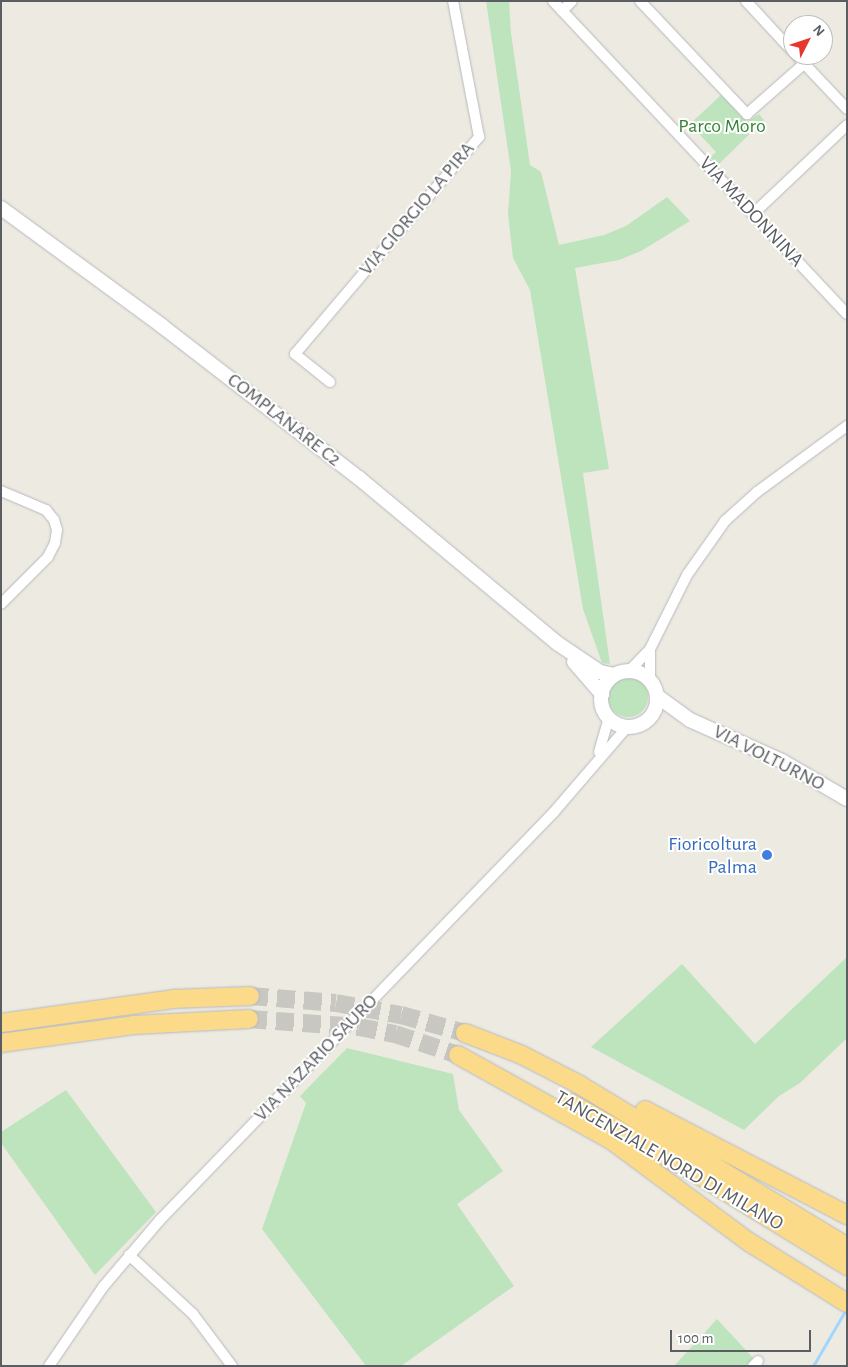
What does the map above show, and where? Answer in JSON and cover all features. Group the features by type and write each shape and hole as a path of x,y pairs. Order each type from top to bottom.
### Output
{"highway":[{"path":"1,1023 173,999 250,996"},
{"path":"1,1043 134,1025 249,1019"},
{"name":"TANGENZIALE NORD DI MILANO","path":"847,1215 556,1064 523,1049 465,1033 522,1055 580,1085 847,1247"},
{"name":"TANGENZIALE NORD DI MILANO","path":"845,1302 749,1242 611,1140 458,1055 514,1076 613,1125 847,1266"}],"street":[{"name":"VIA GIORGIO LA PIRA","path":"330,382 295,354 479,137 453,1"},
{"name":"VIA MADONNINA","path":"553,1 753,214 845,307"},
{"path":"562,11 572,1"},
{"path":"640,1 747,114 803,65"},
{"path":"746,1 783,41"},
{"path":"805,65 847,109"},
{"path":"753,214 847,125"},
{"name":"COMPLANARE C2","path":"1,208 162,326 359,478 557,643 600,672 614,675"},
{"path":"630,671 650,650 687,575 725,521 757,492 847,426"},
{"path":"1,490 46,510 54,520 56,530 55,544 48,557 1,604"},
{"name":"COMPLANARE C2","path":"557,643 602,694"},
{"path":"650,650 650,681 657,696 655,708 648,719 628,726 609,718 602,706 602,694 606,683 614,675 630,671 641,674 650,681"},
{"name":"VIA VOLTURNO","path":"657,696 690,720 782,762 847,799"},
{"name":"VIA NAZARIO SAURO","path":"596,760 609,718"},
{"name":"VIA VOLTURNO","path":"648,719 690,720"},
{"name":"VIA NAZARIO SAURO","path":"49,1366 103,1287 182,1196 561,805 596,760 628,726"},
{"path":"129,1255 193,1314 232,1366"}],"green space":[{"path":"486,1 509,1 511,33 530,165 541,172 559,245 604,235 626,226 667,197 690,221 641,251 619,260 575,268 609,469 583,473 610,664 602,663 583,609 530,290 513,258 508,214 511,171"},
{"name":"Parco Moro","path":"721,95 747,122 759,114 764,120 718,165 710,157 716,152 690,124"},
{"path":"632,677 639,680 645,686 648,697 647,705 639,714 632,717 624,717 617,714 609,705 608,693 611,686 620,678"},
{"path":"847,957 847,1038 800,1083 779,1096 744,1130 591,1047 682,964 755,1044"},
{"path":"347,1048 453,1074 459,1110 503,1171 457,1204 514,1286 401,1366 366,1366 262,1229 306,1103 300,1096"},
{"path":"66,1090 156,1212 95,1275 1,1143 1,1132"},
{"path":"717,1319 755,1360 749,1366 674,1366"}],"waterway":[{"path":"813,1366 846,1309"}],"tunnel":[{"path":"250,996 336,1003 401,1015 465,1033"},
{"path":"249,1019 359,1027 395,1034 458,1055"}],"place":[{"name":"Fioricoltura Palma","path":"767,855"}]}
